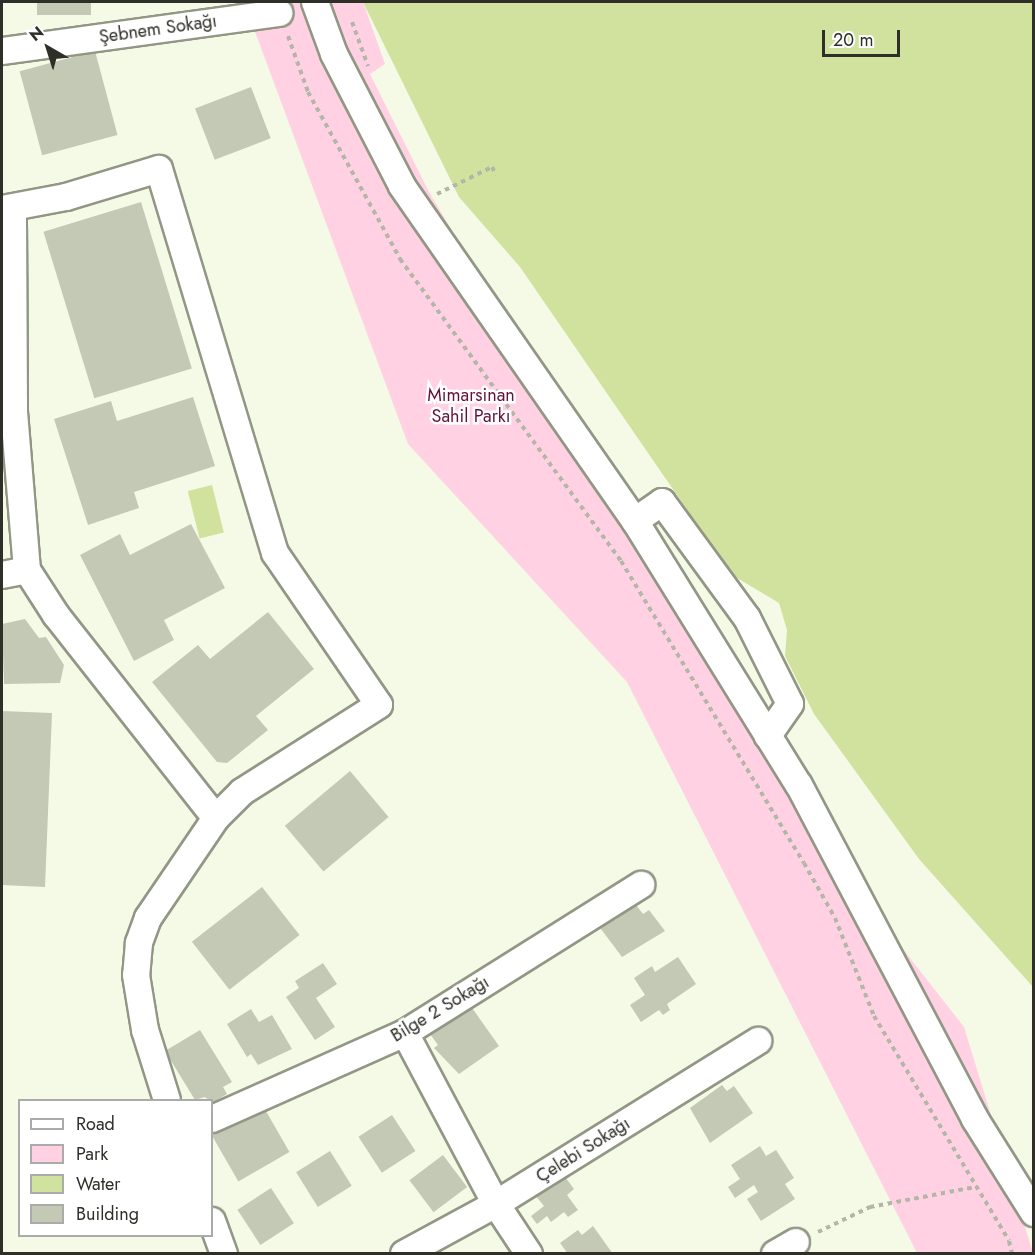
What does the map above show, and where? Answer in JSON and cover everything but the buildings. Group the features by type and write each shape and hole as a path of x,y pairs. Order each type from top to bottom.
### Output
{"street":[{"path":"315,2 334,54 415,206 635,521 768,736 820,821 975,1119 1034,1213"},
{"name":"Şebnem Sokağı","path":"2,51 279,13"},
{"path":"166,1099 145,1030 136,975 139,943 148,918 216,818 242,792 379,705 275,552 159,169 7,208 14,412 27,570 56,615 216,818"},
{"path":"635,521 662,502 747,618 790,704 768,736"},
{"path":"2,575 27,570"},
{"name":"Bilge 2 Sokağı","path":"220,1114 405,1033 641,885"},
{"path":"405,1033 495,1204 530,1254"},
{"name":"Çelebi Sokağı","path":"404,1254 495,1204 758,1041"},
{"path":"213,1224 224,1254"}],"path":[{"path":"279,13 308,92 400,259 621,561 819,891 874,1016 1009,1241 1012,1254"},
{"path":"415,206 492,167 496,175"},
{"path":"785,1248 870,1207 975,1187"}],"green space":[{"name":"Mimarsinan Sahil Parkı","path":"244,2 363,2 385,64 370,74 429,192 801,819 964,1027 1033,1253 917,1253 627,682 408,444"}],"water":[{"path":"363,2 1033,2 1033,987 919,859 814,714 785,656 787,630 779,603 732,575 520,267 459,197"},
{"path":"212,485 224,533 200,539 188,491"}]}
